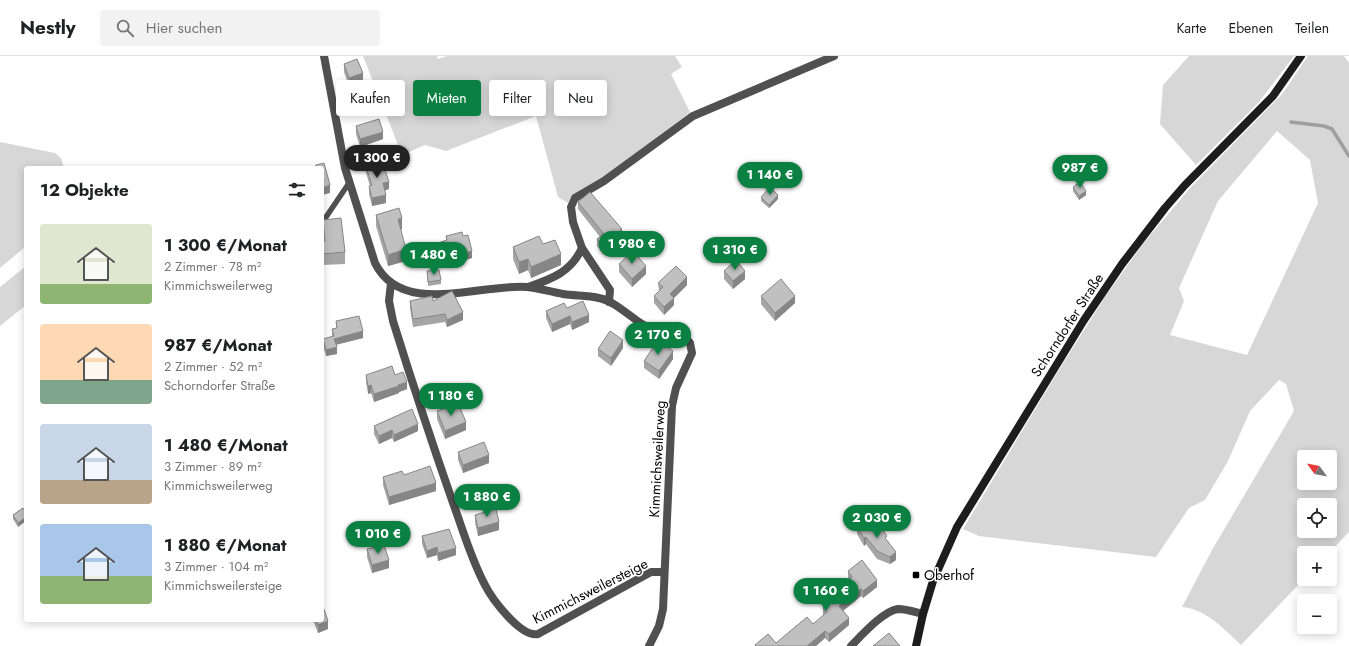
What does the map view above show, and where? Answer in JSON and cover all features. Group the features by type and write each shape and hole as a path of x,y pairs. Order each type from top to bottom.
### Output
{"main road":[{"name":"Schorndorfer Straße","path":"916,646 923,614 936,572 957,527 1032,402 1104,289 1165,208 1189,180 1273,96 1301,56"}],"street":[{"name":"Kimmichsweilerweg","path":"324,56 349,183 375,263 381,274 391,283 402,290 427,294 527,287 565,294 600,298 609,302 650,329 683,336 688,340 692,349 691,356 676,388 672,406 662,616 657,632 649,646"},
{"path":"609,302 610,290 582,248 571,216 572,204 578,196 618,171 693,116 834,56"},
{"name":"Kimmichsweilerweg","path":"527,287 562,273 576,260 582,248"},
{"name":"Kimmichsweilersteige","path":"391,283 389,301 392,316 462,531 485,586 506,614 525,632 538,634 651,572 664,572"},
{"path":"851,646 880,619 893,610 901,609 923,614"}],"lane":[{"path":"324,220 349,183"}],"shaded area":[{"path":"363,56 437,56 438,59 447,56 675,56 682,67 671,74 691,114 617,169 571,197 568,203 558,197 536,116 446,151 425,145 402,155 387,116 405,116 405,80 372,80"},
{"path":"1189,56 1294,56 1259,102 1196,165 1160,124 1163,85"},
{"path":"1308,56 1344,56 1349,63 1349,532 1336,546 1297,546 1297,586 1241,645 1221,626 1207,616 1182,607 1212,550 1294,411 1286,384 1279,380 1250,411 1228,461 1205,500 1189,508 1156,557 979,536 963,529 1060,368 1105,297 1142,245 1192,186 1283,93","holes":["1277,131 1310,160 1318,203 1247,355 1170,335 1184,301 1179,288 1218,201"]},
{"path":"0,142 55,153 61,158 63,166 24,166 24,248 0,268"},
{"path":"24,268 24,307 0,326 0,287"}],"building":[{"path":"357,59 363,73 349,78 344,64"},
{"path":"379,119 383,132 360,139 356,126"},
{"path":"382,161 389,182 383,183 386,195 372,198 369,186 372,185 366,166"},
{"path":"324,163 330,185 324,187 324,166 315,166"},
{"path":"1080,182 1086,191 1079,196 1073,187"},
{"path":"770,187 778,195 769,205 761,197"},
{"path":"590,192 622,229 610,238 613,241 603,247 597,239 604,234 578,202"},
{"path":"399,208 402,218 398,219 406,249 388,255 376,215"},
{"path":"341,218 345,252 324,254 324,220"},
{"path":"462,232 463,236 468,235 472,251 442,260 438,243 447,240 446,236"},
{"path":"539,236 543,244 555,240 561,254 531,267 528,259 519,262 513,247"},
{"path":"633,251 646,266 632,279 619,264"},
{"path":"736,260 745,271 733,281 724,271"},
{"path":"676,266 687,277 670,294 674,298 664,307 654,296 663,287 658,283"},
{"path":"439,270 441,280 428,282 427,271"},
{"path":"781,279 795,296 775,313 761,296"},
{"path":"452,291 463,312 447,320 445,314 413,319 410,301 432,296 433,301"},
{"path":"583,301 589,315 572,322 570,316 552,324 546,311 564,303 567,308"},
{"path":"359,316 363,331 334,339 337,347 326,350 324,339 334,336 332,329 337,328 336,321"},
{"path":"610,331 623,340 611,358 598,349"},
{"path":"658,340 673,351 659,371 644,361"},
{"path":"392,366 395,375 403,372 407,382 374,394 371,385 368,386 366,375"},
{"path":"458,403 466,422 445,431 437,411"},
{"path":"412,409 418,424 394,435 392,430 379,436 374,426"},
{"path":"484,442 489,455 463,465 458,452"},
{"path":"430,466 436,483 389,497 383,477 402,471 404,475"},
{"path":"23,508 24,509 24,518 18,523 13,515"},
{"path":"496,509 499,522 478,528 475,515"},
{"path":"867,520 876,533 882,529 887,536 885,538 896,552 890,557 877,551 866,537 864,538 857,527"},
{"path":"449,529 456,548 438,553 437,547 427,551 422,536"},
{"path":"384,545 389,560 372,565 367,549"},
{"path":"862,560 877,580 863,591 861,589 839,606 849,618 829,634 825,631 807,646 755,645 768,634 776,643 807,617 813,624 827,612 823,608 844,588 842,585 852,577 848,571"},
{"path":"324,609 328,621 318,625 317,622 324,622"},
{"path":"889,633 900,646 873,646"}],"waterway":[{"path":"1291,122 1324,126 1332,129 1349,156"}],"place":[{"name":"Oberhof","path":"916,575"}]}
